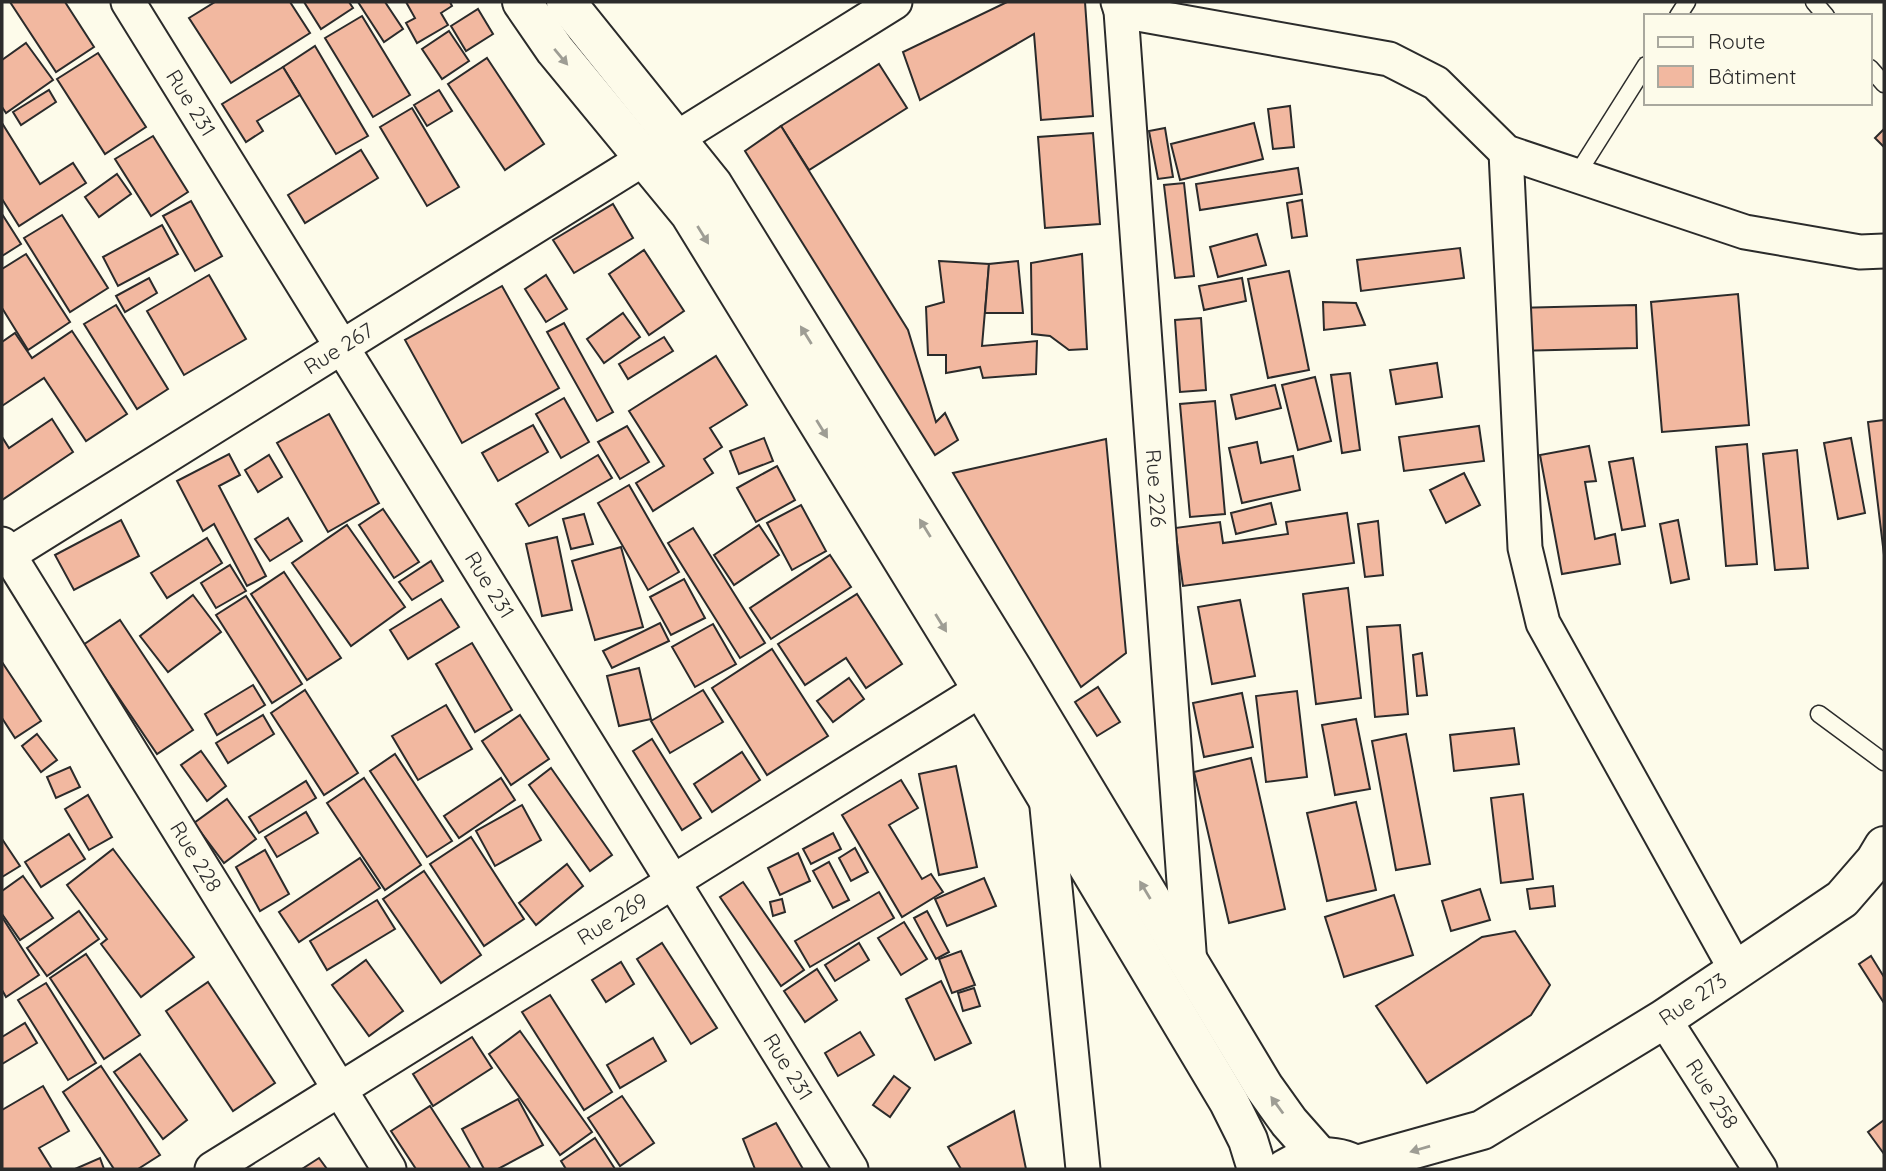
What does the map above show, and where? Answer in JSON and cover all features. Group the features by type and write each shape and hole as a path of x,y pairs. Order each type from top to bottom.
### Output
{"main road":[{"path":"522,2 555,50 661,148"},
{"path":"566,2 661,148 690,214 997,679 1190,965 1264,1087 1289,1122 1331,1165"},
{"path":"997,679 1046,797 1229,1102 1248,1140 1257,1169"},
{"name":"Rue 273","path":"1331,1165 1482,1130 1664,1019 1842,899 1875,860 1884,845"},
{"name":"Rue 273","path":"1449,1169 1482,1130"}],"street":[{"name":"Rue 231","path":"128,2 851,1169"},
{"name":"Rue 267","path":"4,553 895,2"},
{"path":"1119,7 1389,59 1436,83 1506,152 1745,232 1860,252 1884,251"},
{"name":"Rue 226","path":"1119,7 1190,965"},
{"path":"1506,152 1525,548 1544,623 1736,970"},
{"name":"Rue 228","path":"4,553 389,1169"},
{"name":"Rue 269","path":"212,1169 997,679"},
{"path":"1046,797 1083,1169"},
{"name":"Rue 258","path":"1664,1019 1760,1169"}],"lane":[{"path":"1576,176 1644,68"},
{"path":"1872,70 1884,84"},
{"path":"1819,714 1884,762"}],"building":[{"path":"10,2 65,2 94,47 56,72"},
{"path":"215,2 290,2 310,33 231,83 189,18"},
{"path":"304,2 349,2 353,8 321,29"},
{"path":"358,2 385,2 403,29 384,42"},
{"path":"406,2 450,2 452,6 441,13 448,25 417,43 406,23 415,18"},
{"path":"1007,2 1085,2 1093,116 1041,120 1034,34 920,100 903,52"},
{"path":"478,9 493,34 466,51 451,26"},
{"path":"362,16 410,95 373,117 325,38"},
{"path":"449,31 469,61 442,79 422,49"},
{"path":"26,43 53,80 6,113 2,107 2,60"},
{"path":"315,46 368,136 336,154 283,67"},
{"path":"98,53 146,127 105,154 57,79"},
{"path":"487,58 544,144 505,170 448,84"},
{"path":"879,64 907,108 809,170 781,126"},
{"path":"283,67 300,95 257,121 263,131 246,142 222,104"},
{"path":"49,90 56,102 21,125 13,112"},
{"path":"439,90 452,111 427,126 414,105"},
{"path":"1290,106 1294,147 1273,149 1268,109"},
{"path":"412,108 459,187 427,206 380,127"},
{"path":"2,123 40,184 73,163 86,183 19,226 2,199"},
{"path":"1254,123 1263,159 1180,180 1171,144"},
{"path":"781,126 908,330 936,422 945,413 958,440 935,455 745,151"},
{"path":"1165,128 1173,177 1158,179 1149,131"},
{"path":"1884,129 1884,147 1875,138"},
{"path":"1093,133 1100,224 1045,228 1038,137"},
{"path":"153,136 188,192 151,216 115,159"},
{"path":"361,150 378,178 305,223 288,195"},
{"path":"1298,168 1302,194 1200,210 1196,184"},
{"path":"117,174 131,194 99,217 85,197"},
{"path":"1184,183 1194,276 1175,278 1164,185"},
{"path":"1302,200 1307,236 1292,238 1287,203"},
{"path":"191,201 222,256 195,271 163,216"},
{"path":"613,204 633,238 574,273 553,240"},
{"path":"2,214 21,244 2,256"},
{"path":"62,215 108,288 70,312 24,238"},
{"path":"162,225 178,254 118,286 103,257"},
{"path":"1257,234 1266,265 1218,277 1210,247"},
{"path":"1460,248 1464,278 1361,291 1357,260"},
{"path":"644,250 684,311 649,335 609,274"},
{"path":"26,254 70,322 28,350 2,308 2,269"},
{"path":"1082,254 1087,349 1069,350 1050,336 1032,334 1031,263"},
{"path":"939,261 989,264 982,346 1037,341 1036,374 983,378 980,367 946,373 946,355 928,355 926,307 944,302"},
{"path":"1018,261 1023,313 985,313 989,264"},
{"path":"1289,271 1309,370 1268,378 1248,279"},
{"path":"209,275 246,339 184,375 147,311"},
{"path":"546,275 567,309 546,322 525,289"},
{"path":"149,278 157,293 125,312 116,296"},
{"path":"1242,278 1246,301 1204,310 1199,286"},
{"path":"502,286 559,388 462,443 405,340"},
{"path":"1738,294 1749,425 1662,432 1651,302"},
{"path":"1323,302 1356,303 1365,325 1324,330"},
{"path":"116,305 168,389 137,409 84,324"},
{"path":"1636,305 1637,348 1519,351 1518,308"},
{"path":"623,313 640,337 604,363 587,339"},
{"path":"1201,318 1206,390 1180,392 1175,320"},
{"path":"564,323 613,412 597,421 547,332"},
{"path":"72,331 127,414 86,441 44,378 2,406 2,342 15,333 32,358"},
{"path":"664,337 673,351 628,379 619,364"},
{"path":"716,356 747,405 710,428 722,447 704,459 713,473 653,511 636,483 664,466 629,411"},
{"path":"1437,363 1442,397 1396,404 1390,370"},
{"path":"1350,373 1360,450 1342,453 1331,375"},
{"path":"1315,377 1331,441 1298,450 1282,385"},
{"path":"1275,385 1281,408 1236,419 1231,395"},
{"path":"564,398 589,442 561,458 536,414"},
{"path":"1215,401 1225,514 1190,517 1180,404"},
{"path":"329,414 379,503 328,532 277,443"},
{"path":"52,419 73,452 2,500 2,437 9,448"},
{"path":"1884,420 1884,555 1868,422"},
{"path":"533,425 548,452 498,481 482,453"},
{"path":"627,426 649,462 620,479 598,442"},
{"path":"1479,426 1484,461 1404,471 1399,437"},
{"path":"764,438 773,461 739,474 730,451"},
{"path":"1851,438 1865,513 1838,519 1824,443"},
{"path":"1106,439 1126,653 1081,687 953,473"},
{"path":"1257,442 1261,463 1293,456 1300,490 1242,503 1229,448"},
{"path":"1747,444 1757,564 1726,566 1716,447"},
{"path":"1589,446 1596,481 1585,482 1595,539 1615,534 1620,564 1562,574 1540,455"},
{"path":"1797,450 1808,568 1775,570 1763,454"},
{"path":"229,454 240,475 219,486 266,576 247,586 214,524 203,531 177,481"},
{"path":"269,455 282,477 258,492 245,470"},
{"path":"598,455 612,478 529,526 516,504"},
{"path":"1633,458 1645,526 1622,530 1609,462"},
{"path":"777,466 795,500 756,522 737,488"},
{"path":"1464,473 1480,505 1446,523 1430,490"},
{"path":"629,485 679,572 648,590 598,503"},
{"path":"1271,503 1276,524 1236,534 1231,513"},
{"path":"801,505 826,551 792,570 767,523"},
{"path":"383,509 419,562 394,578 359,525"},
{"path":"1347,513 1354,563 1183,586 1175,528 1220,522 1223,543 1288,534 1286,522"},
{"path":"584,514 593,544 571,549 563,519"},
{"path":"288,518 302,541 270,561 255,539"},
{"path":"121,520 139,556 74,590 55,555"},
{"path":"1678,520 1689,579 1671,583 1660,524"},
{"path":"1378,521 1383,575 1365,577 1358,524"},
{"path":"347,525 405,607 351,646 292,563"},
{"path":"759,525 779,555 734,585 714,555"},
{"path":"693,528 765,643 740,658 668,543"},
{"path":"557,537 572,610 542,616 526,544"},
{"path":"207,538 222,563 167,598 151,573"},
{"path":"621,547 643,627 595,640 572,561"},
{"path":"830,555 851,587 771,639 750,608"},
{"path":"431,561 443,581 412,600 399,582"},
{"path":"230,565 246,591 216,608 201,583"},
{"path":"284,572 341,658 307,680 251,594"},
{"path":"684,579 705,618 671,635 650,597"},
{"path":"1348,588 1361,698 1316,704 1303,594"},
{"path":"857,594 902,664 866,688 846,658 805,685 778,644"},
{"path":"193,595 221,632 168,672 140,636"},
{"path":"246,596 302,684 272,703 216,615"},
{"path":"441,599 459,627 408,659 390,630"},
{"path":"1240,600 1255,676 1212,684 1198,607"},
{"path":"120,620 193,730 157,754 83,645"},
{"path":"660,623 669,641 612,668 603,651"},
{"path":"713,624 736,664 695,687 672,647"},
{"path":"1400,625 1408,714 1375,717 1367,627"},
{"path":"472,643 512,710 475,732 436,664"},
{"path":"772,649 828,736 767,775 712,688"},
{"path":"1422,653 1427,695 1417,696 1413,655"},
{"path":"2,662 41,721 15,738 2,718"},
{"path":"639,668 651,719 619,726 607,676"},
{"path":"849,678 864,699 833,722 817,701"},
{"path":"253,685 265,705 217,735 205,714"},
{"path":"1098,687 1120,722 1097,736 1075,702"},
{"path":"305,690 358,773 324,795 271,713"},
{"path":"703,690 723,722 670,753 651,721"},
{"path":"1297,691 1307,777 1266,782 1256,696"},
{"path":"1242,693 1253,747 1204,757 1193,703"},
{"path":"446,705 472,749 418,780 392,736"},
{"path":"263,715 274,734 228,763 216,743"},
{"path":"520,715 549,759 511,785 482,741"},
{"path":"1356,719 1370,789 1335,795 1322,725"},
{"path":"1514,728 1519,764 1454,771 1450,735"},
{"path":"37,734 57,760 41,772 22,746"},
{"path":"1406,734 1430,864 1396,870 1372,741"},
{"path":"652,739 701,818 682,830 633,751"},
{"path":"201,751 226,786 207,801 181,765"},
{"path":"742,752 760,780 712,812 694,784"},
{"path":"395,754 452,841 427,857 370,771"},
{"path":"1251,758 1285,909 1229,923 1194,772"},
{"path":"956,766 977,867 939,875 919,774"},
{"path":"70,767 80,787 56,798 47,777"},
{"path":"551,768 612,855 590,871 529,785"},
{"path":"364,778 421,865 385,890 327,803"},
{"path":"501,778 515,800 459,838 444,816"},
{"path":"901,780 918,808 889,825 922,879 931,874 943,892 902,917 842,815"},
{"path":"306,781 316,798 259,833 249,817"},
{"path":"1523,794 1533,879 1501,883 1491,798"},
{"path":"88,795 112,837 89,850 65,809"},
{"path":"227,799 256,839 224,863 194,823"},
{"path":"1356,802 1376,890 1327,901 1307,813"},
{"path":"522,805 541,840 495,866 476,831"},
{"path":"306,812 318,833 277,857 265,837"},
{"path":"833,833 841,849 811,864 803,849"},
{"path":"69,834 85,859 41,887 25,862"},
{"path":"471,837 524,919 484,946 430,864"},
{"path":"2,839 20,866 2,877"},
{"path":"855,848 868,872 851,881 839,858"},
{"path":"113,849 194,957 141,997 101,944 107,939 67,885"},
{"path":"265,850 289,894 260,911 236,867"},
{"path":"798,853 810,881 780,895 768,868"},
{"path":"360,858 380,888 299,942 279,912"},
{"path":"829,862 849,900 833,908 813,871"},
{"path":"567,864 583,886 536,925 519,903"},
{"path":"424,871 481,955 441,983 383,899"},
{"path":"23,876 53,918 20,940 2,914 2,891"},
{"path":"984,878 996,906 947,926 935,899"},
{"path":"743,882 804,970 781,986 720,897"},
{"path":"1553,886 1555,906 1530,909 1527,889"},
{"path":"1480,889 1490,920 1451,931 1442,901"},
{"path":"879,892 894,918 810,967 795,941"},
{"path":"1394,895 1413,955 1344,977 1325,917"},
{"path":"782,899 785,912 773,916 770,902"},
{"path":"377,900 395,929 327,970 310,941"},
{"path":"79,911 99,939 47,976 27,948"},
{"path":"927,911 949,952 936,959 914,918"},
{"path":"2,917 39,975 6,997 2,990"},
{"path":"904,922 927,959 901,975 878,938"},
{"path":"1515,931 1550,985 1531,1015 1427,1083 1376,1006 1482,937"},
{"path":"662,943 717,1028 691,1044 637,959"},
{"path":"859,943 869,960 835,981 825,965"},
{"path":"961,951 975,985 952,993 939,959"},
{"path":"86,954 140,1035 104,1059 50,978"},
{"path":"1871,956 1884,977 1884,1003 1859,964"},
{"path":"366,960 403,1011 369,1036 332,985"},
{"path":"621,962 634,984 606,1002 592,980"},
{"path":"817,969 837,1000 805,1022 784,991"},
{"path":"941,981 971,1043 935,1060 906,999"},
{"path":"208,982 275,1083 233,1111 166,1011"},
{"path":"46,983 96,1063 68,1080 18,1000"},
{"path":"974,988 980,1006 963,1011 958,993"},
{"path":"550,995 612,1092 584,1110 522,1012"},
{"path":"25,1023 37,1043 2,1064 2,1037"},
{"path":"520,1031 592,1132 560,1155 489,1054"},
{"path":"860,1032 874,1055 838,1076 825,1053"},
{"path":"472,1037 492,1068 433,1106 413,1074"},
{"path":"653,1038 666,1061 620,1088 607,1065"},
{"path":"140,1054 187,1120 163,1139 114,1072"},
{"path":"101,1066 160,1155 138,1169 114,1169 63,1092"},
{"path":"894,1076 910,1088 890,1117 873,1105"},
{"path":"43,1086 69,1131 39,1148 52,1169 2,1169 2,1110"},
{"path":"622,1096 654,1143 620,1166 588,1118"},
{"path":"518,1099 543,1145 498,1169 484,1169 462,1129"},
{"path":"430,1106 470,1168 416,1169 391,1131"},
{"path":"1014,1111 1026,1169 961,1169 948,1147"},
{"path":"1884,1120 1884,1154 1868,1132"},
{"path":"776,1123 803,1169 755,1169 743,1139"},
{"path":"595,1138 615,1169 566,1169 561,1161"},
{"path":"100,1158 104,1169 75,1169"},
{"path":"319,1158 327,1169 302,1169"}]}
